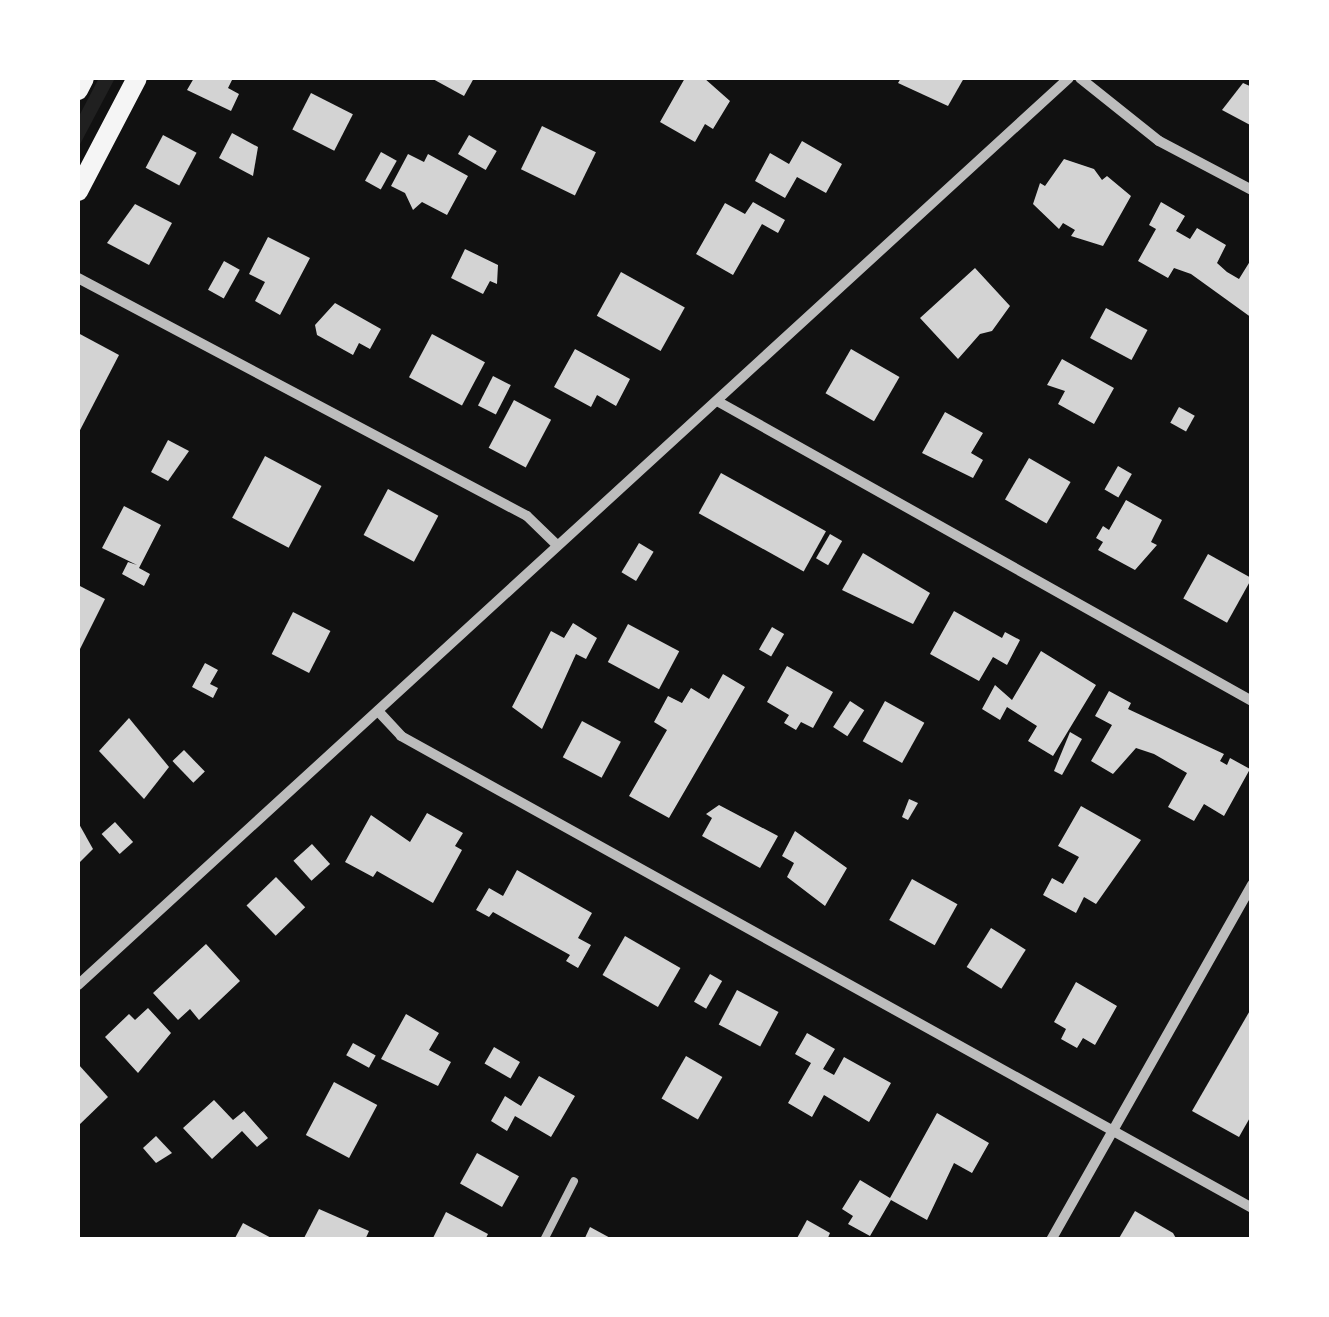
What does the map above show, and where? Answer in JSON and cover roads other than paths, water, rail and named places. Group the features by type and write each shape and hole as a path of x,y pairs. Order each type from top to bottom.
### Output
{"main road":[{"path":"78,90 84,78"},
{"path":"78,192 137,78"}],"street":[{"path":"78,985 1069,78"},
{"path":"1080,78 1159,141 1252,190"},
{"path":"78,278 527,516 556,544"},
{"path":"716,401 1252,701"},
{"path":"378,710 401,736 1252,1208"},
{"path":"1051,1240 1252,885"}],"lane":[{"path":"544,1240 574,1182"}]}
